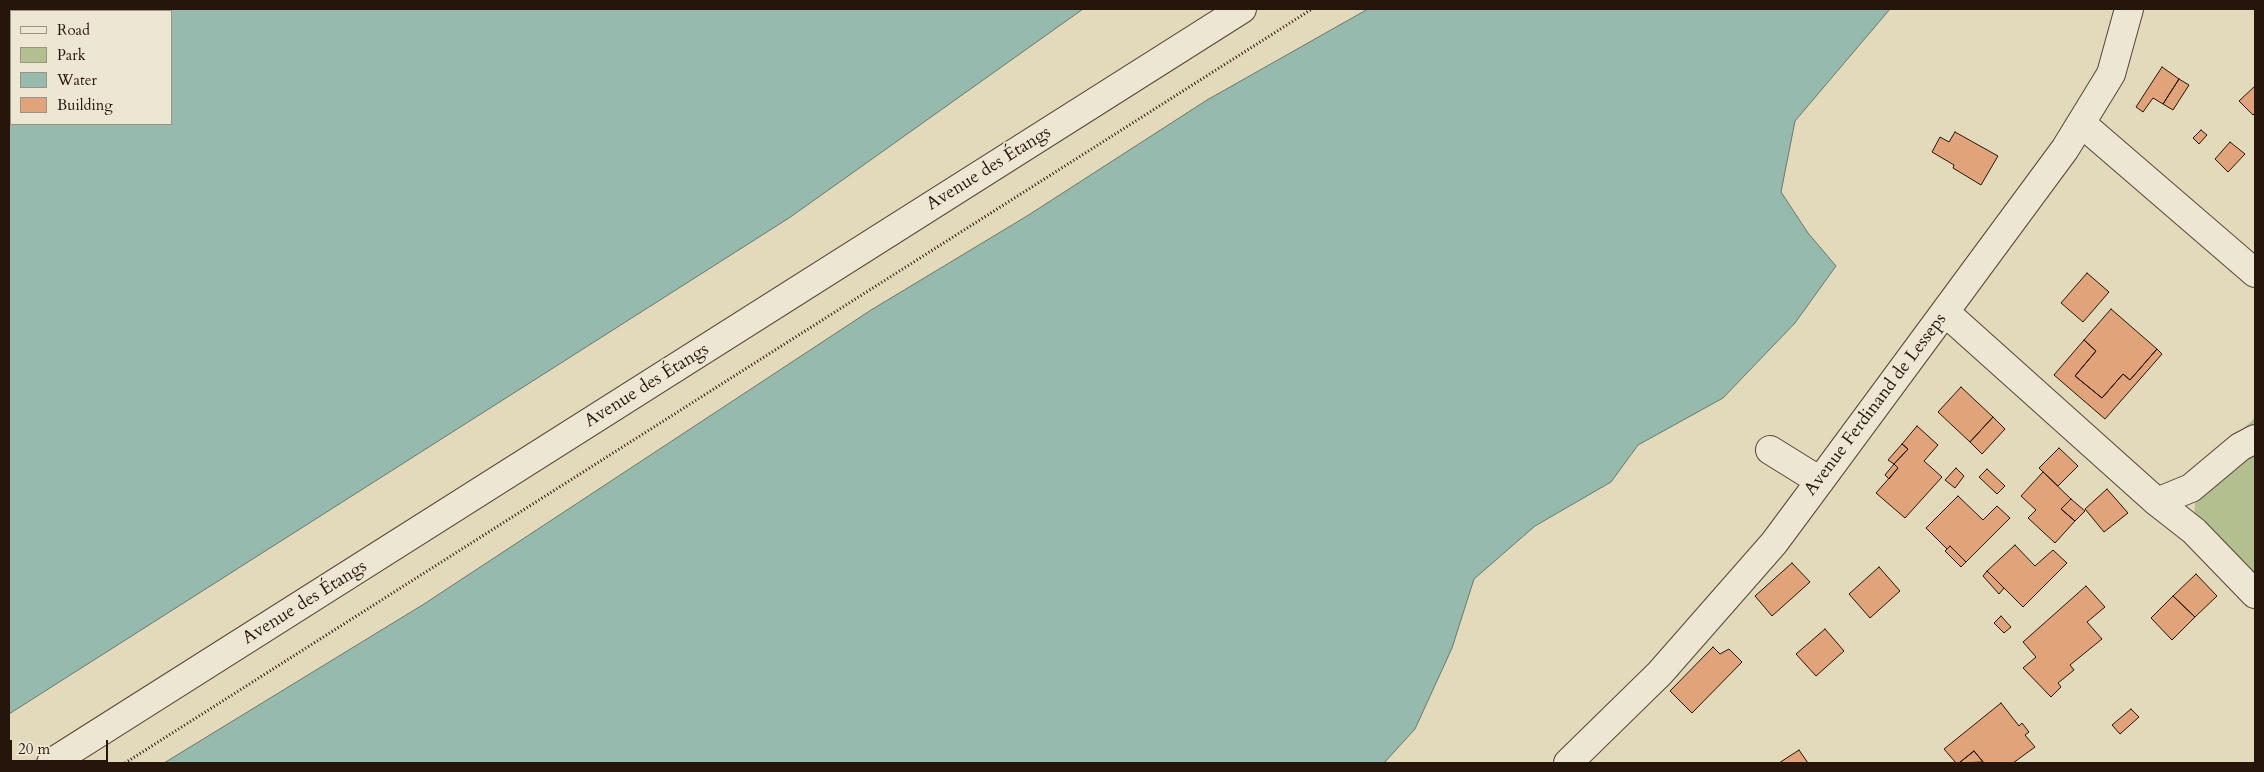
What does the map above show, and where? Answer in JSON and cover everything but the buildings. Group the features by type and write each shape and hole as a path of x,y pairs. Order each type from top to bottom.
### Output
{"street":[{"name":"Avenue des Étangs","path":"51,763 1242,9"},
{"name":"Avenue Ferdinand de Lesseps","path":"1568,763 1660,673 1774,542 1820,481 2065,149 2111,74 2129,9"},
{"path":"2081,123 2255,273"},
{"path":"1945,312 2157,502 2194,531 2255,594"},
{"path":"2157,502 2191,488 2240,447 2255,439"},
{"path":"1770,450 1820,481"}],"path":[{"path":"125,763 1312,9"}],"green space":[{"path":"2255,418 2255,580 2194,520 2197,471"}],"water":[{"path":"9,9 1083,9 789,218 9,714"},
{"path":"1368,9 1890,9 1795,121 1781,192 1808,233 1836,266 1795,323 1723,398 1638,445 1611,482 1535,526 1474,579 1452,648 1415,729 1384,763 164,763 424,604 871,310 1027,216 1207,100"}]}
